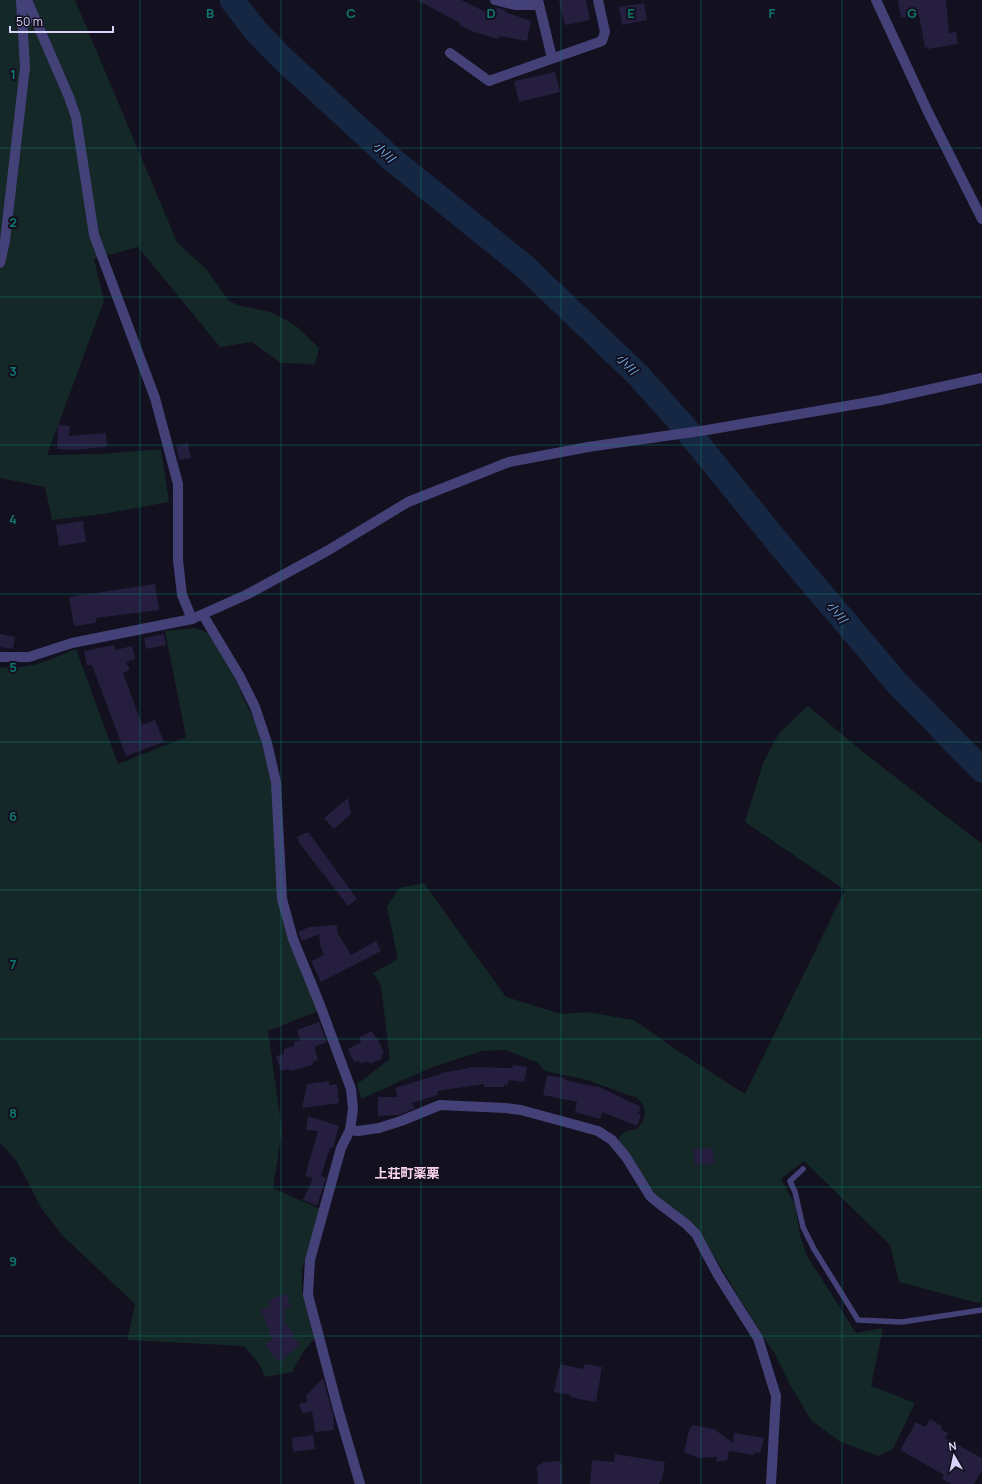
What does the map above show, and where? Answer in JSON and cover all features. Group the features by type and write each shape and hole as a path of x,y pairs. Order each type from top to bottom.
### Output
{"street":[{"path":"0,263 5,240 25,67 21,0"},
{"path":"27,0 69,97 76,117 94,235 157,405 178,484 178,560 182,595 192,619"},
{"path":"495,0 515,5 539,2 552,58"},
{"path":"450,53 489,80 602,41 605,32 598,0"},
{"path":"876,0 928,112 982,219"},
{"path":"0,657 29,657 72,643 192,619 203,615 248,594 327,552 408,502 508,462 588,447 707,430 881,400 982,378"},
{"path":"203,615 239,675 254,707 267,743 276,782 282,899 294,939 351,1089 353,1109 350,1130 341,1148 310,1260 308,1294 360,1484"},
{"path":"350,1130 358,1131 379,1128 401,1121 440,1105 521,1110 598,1131 612,1140 626,1157 650,1196 686,1224 696,1234 718,1275 758,1338 776,1396 771,1484"}],"lane":[{"path":"803,1169 790,1181 795,1192 802,1227 858,1320 902,1322 982,1310"}],"green space":[{"path":"0,0 75,0 177,242 206,269 229,301 237,305 270,312 286,320 297,327 319,348 315,364 281,363 252,342 220,347 138,247 94,259 104,301 47,455 103,454 161,449 169,502 103,514 52,520 45,487 0,478"},
{"path":"195,628 208,633 225,658 257,726 269,772 274,799 275,861 318,1011 268,1031 282,1131 273,1188 320,1209 302,1270 302,1289 314,1339 303,1352 292,1372 265,1377 260,1365 244,1346 127,1340 135,1304 62,1235 42,1209 16,1160 0,1143 0,668 25,667 34,665 76,649 118,764 186,737 165,631"},
{"path":"808,706 863,752 982,844 982,1301 978,1303 899,1282 890,1245 804,1161 781,1179 795,1205 800,1235 807,1256 856,1333 883,1328 871,1386 915,1403 893,1449 878,1456 839,1441 811,1420 790,1385 774,1352 765,1340 697,1228 657,1197 619,1141 619,1137 625,1132 636,1130 644,1118 645,1110 637,1098 587,1080 545,1071 538,1063 506,1050 482,1051 430,1068 361,1099 357,1084 390,1059 381,986 373,973 398,959 387,907 399,888 424,883 506,997 561,1014 587,1012 634,1020 672,1047 745,1094 845,890 745,822 763,763 779,733"}],"building":[{"path":"417,0 461,0 492,15 495,7 506,10 505,12 531,21 527,41 499,36 498,39 474,32 459,25 460,23"},
{"path":"559,0 586,0 590,20 565,25"},
{"path":"898,0 946,0 949,33 956,32 958,44 928,49 928,47 925,48 919,15 901,18"},
{"path":"644,3 647,20 622,25 619,7"},
{"path":"555,72 560,92 519,102 514,81"},
{"path":"58,425 70,426 69,436 106,433 107,445 106,447 74,450 57,449"},
{"path":"188,443 191,458 179,460 176,446"},
{"path":"83,521 86,542 59,546 56,525"},
{"path":"155,584 159,610 96,618 96,623 74,626 69,597"},
{"path":"0,634 15,637 13,649 0,647"},
{"path":"164,634 166,645 146,649 144,638"},
{"path":"114,645 115,650 132,646 135,659 126,662 130,670 123,673 142,725 155,720 164,742 126,756 92,665 87,665 84,651"},
{"path":"348,798 351,814 334,829 324,818"},
{"path":"305,833 309,833 357,899 348,906 300,844 297,837"},
{"path":"337,925 337,932 351,955 376,941 381,951 321,982 311,961 324,955 320,945 319,934 302,941 298,932 309,927"},
{"path":"319,1022 327,1042 314,1047 318,1060 313,1062 313,1065 290,1071 288,1069 281,1071 276,1056 284,1054 284,1049 294,1046 294,1042 300,1040 297,1030"},
{"path":"372,1031 384,1053 381,1055 382,1059 370,1064 368,1061 361,1064 359,1061 354,1062 348,1049 361,1042 359,1037"},
{"path":"513,1065 527,1067 524,1082 509,1080 508,1084 504,1085 504,1087 484,1087 484,1084 437,1091 438,1095 412,1103 415,1108 399,1115 378,1116 378,1097 398,1097 395,1088 441,1073 469,1067 513,1068"},
{"path":"547,1075 597,1086 641,1107 638,1113 641,1115 637,1126 602,1112 600,1119 575,1112 577,1102 543,1095"},
{"path":"329,1081 329,1085 337,1084 339,1103 302,1108 307,1084"},
{"path":"308,1116 339,1126 333,1148 330,1148 321,1176 326,1178 317,1206 303,1200 313,1178 305,1176 318,1131 306,1130"},
{"path":"713,1148 714,1164 695,1165 693,1149"},
{"path":"286,1294 291,1307 283,1310 286,1318 282,1320 295,1335 293,1336 300,1345 279,1362 265,1345 272,1339 261,1310 270,1307 268,1300"},
{"path":"560,1364 583,1369 585,1364 602,1367 596,1402 578,1399 571,1397 571,1395 554,1392"},
{"path":"323,1378 333,1414 334,1430 315,1432 312,1411 303,1414 299,1404 307,1402 306,1396"},
{"path":"930,1419 942,1426 941,1429 948,1433 945,1438 982,1458 982,1470 974,1484 952,1484 942,1479 944,1475 900,1450 916,1422 925,1427"},
{"path":"693,1425 714,1429 733,1443 734,1433 764,1438 760,1453 755,1452 754,1455 729,1451 727,1460 716,1462 717,1457 698,1458 684,1452 689,1430"},
{"path":"313,1435 315,1449 293,1452 292,1438"},
{"path":"615,1454 665,1462 662,1481 660,1481 659,1484 590,1484 592,1460 614,1462"},
{"path":"559,1461 562,1465 562,1484 538,1484 537,1466 544,1462"}],"waterway":[{"name":"小川","path":"232,0 256,31 281,57 394,161 524,266 637,374 681,423 780,545 897,683 982,770"}],"district":[{"name":"上荘町薬栗","path":"407,1173"}]}
